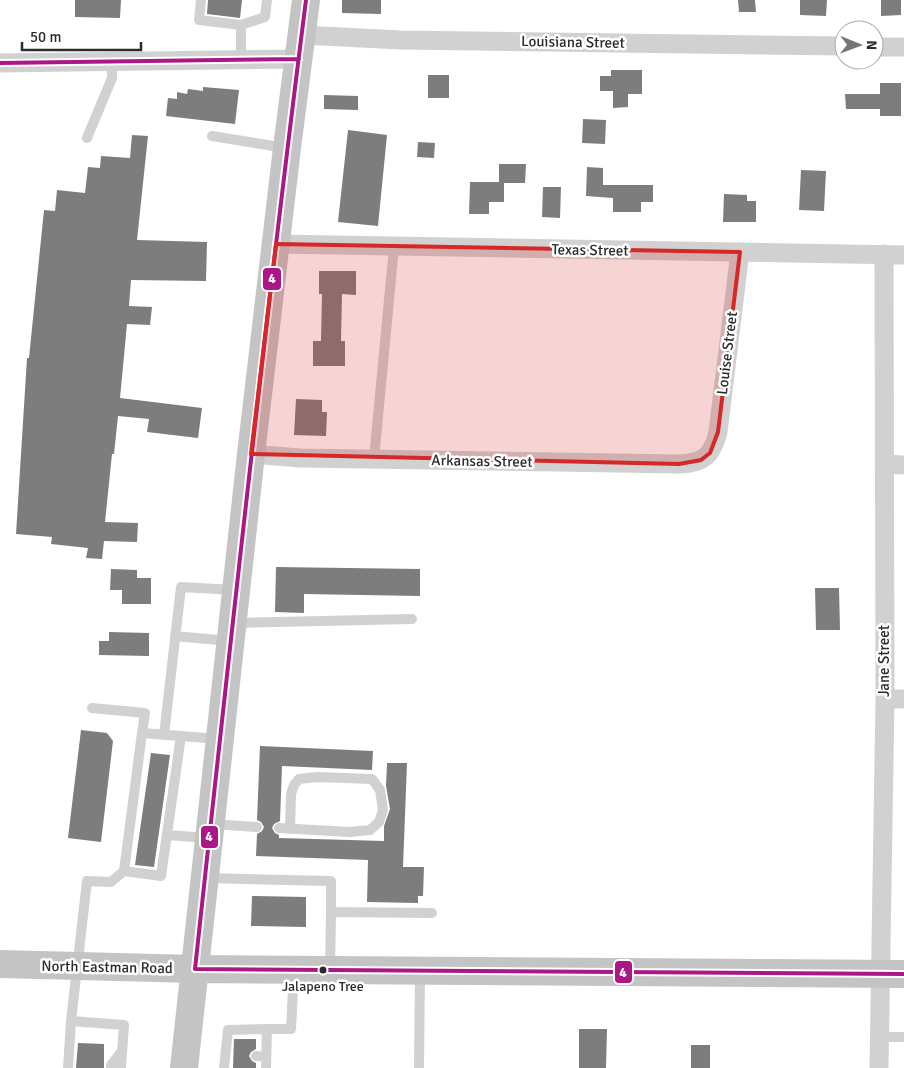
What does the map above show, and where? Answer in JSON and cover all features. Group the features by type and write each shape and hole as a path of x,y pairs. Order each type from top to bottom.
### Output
{"main road":[{"path":"184,1068 251,454 306,0"},
{"name":"North Eastman Road","path":"0,964 195,969 892,974"}],"street":[{"name":"Louisiana Street","path":"0,63 241,60 300,47 401,40 834,46"},
{"path":"884,47 904,47"},
{"name":"Texas Street","path":"276,244 904,255"},
{"name":"Louise Street","path":"710,453 718,432 740,252"},
{"name":"Jane Street","path":"879,1068 879,1037 892,974 884,699 884,254"},
{"name":"Arkansas Street","path":"251,454 300,458 688,464 700,460 710,453"},
{"path":"884,464 904,465"},
{"path":"884,699 904,699"}],"lane":[{"path":"201,0 199,20 242,25 265,17 267,0"},
{"path":"241,60 242,25"},
{"path":"87,138 112,78 112,62"},
{"path":"212,136 287,148"},
{"path":"374,459 394,247"},
{"path":"164,735 181,586 236,590"},
{"path":"175,636 412,619"},
{"path":"68,1068 71,1021 87,881 111,882 124,871 134,836 144,764 142,733 145,713 92,708"},
{"path":"142,733 220,739"},
{"path":"124,871 161,876 172,768 181,736"},
{"path":"317,777 372,779 380,790 383,810 379,822 370,830 350,832 285,829 291,794 294,785 299,779 317,777"},
{"path":"164,837 257,827"},
{"path":"205,878 331,882 330,970"},
{"path":"331,912 432,913"},
{"path":"224,1068 229,1057 228,1030 291,1029 294,970"},
{"path":"419,1068 420,970"},
{"path":"71,1021 124,1025 121,1068"},
{"path":"266,1068 261,1056 267,1029"},
{"path":"879,1037 904,1037"},
{"path":"111,1068 111,1065 122,1051"}],"highlighted area":[{"path":"276,244 740,252 718,432 710,453 701,460 679,464 251,454"}],"building":[{"path":"75,0 121,0 120,18 75,17"},
{"path":"208,0 242,0 240,18 207,14"},
{"path":"342,0 381,0 381,14 342,13"},
{"path":"738,0 755,0 756,12 739,12"},
{"path":"800,0 827,0 826,16 800,15"},
{"path":"881,0 901,0 901,15 881,16"},
{"path":"611,70 642,70 642,94 628,94 628,107 613,108 613,91 600,91 600,76 611,76"},
{"path":"428,75 449,75 449,98 428,98"},
{"path":"880,83 901,83 901,116 880,116 880,109 846,109 845,94 880,94"},
{"path":"203,87 239,90 235,124 166,116 168,98 177,99 177,92 187,94 188,89 203,91"},
{"path":"324,95 358,96 358,110 324,109"},
{"path":"583,119 606,120 605,144 582,143"},
{"path":"348,130 387,135 378,226 338,222"},
{"path":"132,135 148,136 137,240 207,242 206,281 131,280 129,306 152,307 150,325 127,324 120,398 202,408 198,438 147,432 149,419 118,416 105,522 138,523 137,542 104,541 102,559 86,558 88,548 51,544 52,537 16,534 27,358 29,358 44,210 55,211 57,190 85,193 88,167 100,168 101,156 130,158"},
{"path":"418,142 435,143 434,158 417,157"},
{"path":"499,164 526,164 525,183 504,183 504,202 489,202 489,214 469,214 470,182 499,182"},
{"path":"587,167 603,168 603,185 653,185 653,202 641,202 641,212 613,212 613,198 586,196"},
{"path":"801,170 826,171 824,211 799,210"},
{"path":"543,187 561,187 560,218 542,217"},
{"path":"724,194 747,195 747,201 756,201 756,222 723,222"},
{"path":"319,271 356,271 356,295 342,294 341,341 345,341 345,366 313,366 313,341 321,341 322,294 319,294"},
{"path":"296,399 322,400 322,412 327,412 326,436 294,435"},
{"path":"276,567 420,569 420,596 304,594 304,613 275,612"},
{"path":"111,569 137,570 137,578 151,578 151,604 122,604 122,590 110,590"},
{"path":"815,588 839,588 840,630 816,630"},
{"path":"109,632 149,633 149,656 99,655 99,641 109,641"},
{"path":"81,730 107,733 113,741 101,842 68,838"},
{"path":"260,746 373,751 372,770 282,766 280,821 274,824 272,828 279,835 279,838 384,841 384,826 390,809 386,786 387,763 407,763 403,867 424,867 423,896 418,896 418,903 367,902 368,860 256,856 257,834 264,827 257,820"},
{"path":"151,753 170,755 154,867 135,865"},
{"path":"252,896 306,897 306,927 251,926"},
{"path":"579,1029 607,1029 606,1068 579,1068"},
{"path":"234,1039 256,1039 256,1049 249,1056 256,1063 256,1068 233,1068"},
{"path":"78,1043 104,1044 104,1068 76,1068"},
{"path":"691,1045 710,1045 710,1068 691,1068"}],"transit line":[{"name":"4","path":"306,0 262,363 195,969 904,974"},
{"name":"4","path":"0,63 299,59"}],"place":[{"name":"Jalapeno Tree","path":"323,970"}]}
